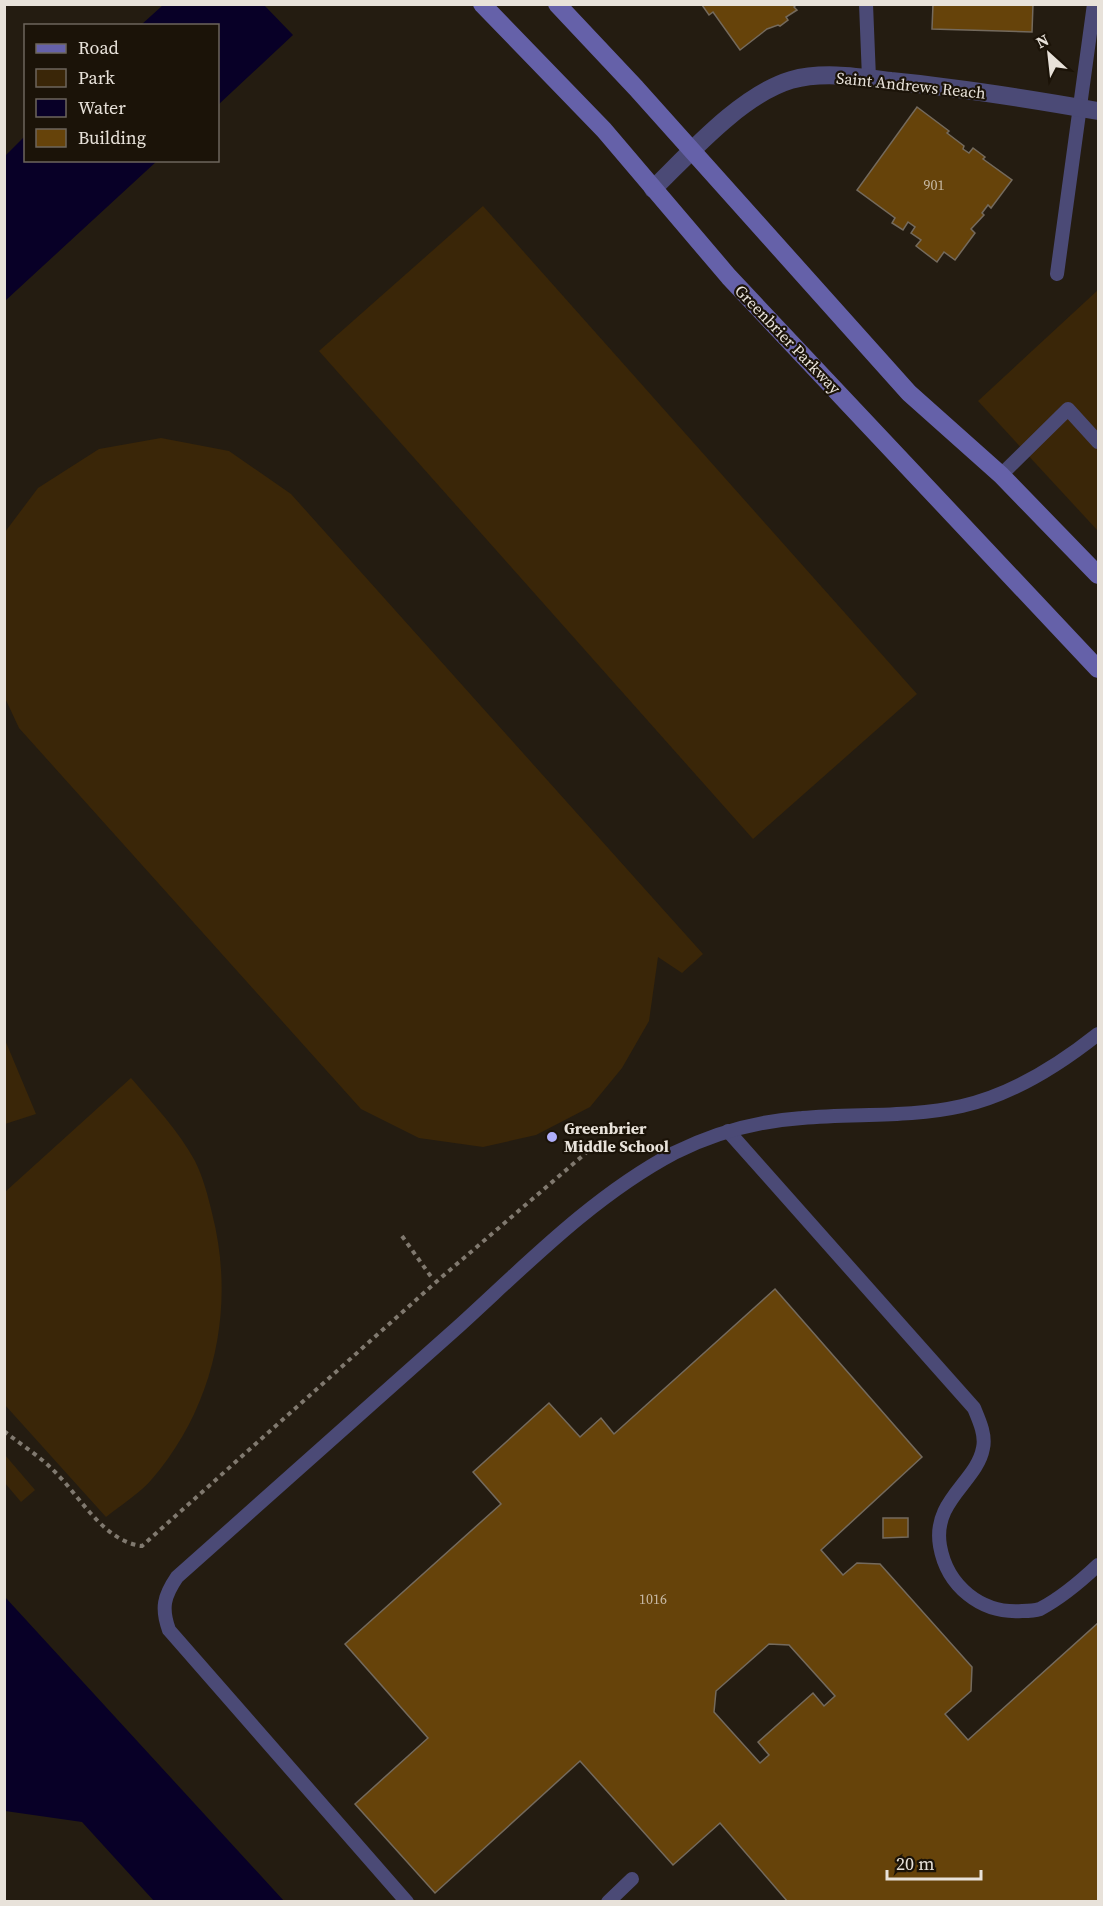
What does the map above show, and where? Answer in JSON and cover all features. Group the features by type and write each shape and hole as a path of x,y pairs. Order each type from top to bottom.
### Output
{"main road":[{"name":"Greenbrier Parkway","path":"482,4 604,130 729,277 1098,669"},
{"path":"557,4 909,393 1000,474 1098,575"}],"street":[{"name":"Saint Andrews Reach","path":"653,189 748,103 790,81 811,77 869,78 934,85 1089,110"}],"lane":[{"path":"866,4 869,78"},
{"path":"1058,274 1089,110 1094,4"},
{"path":"1000,474 1068,409 1098,442"},
{"path":"407,1902 169,1630 163,1612 166,1594 177,1577 522,1268 621,1185 676,1153 728,1131 802,1118 885,1115 964,1106 1018,1085 1055,1065 1098,1034"},
{"path":"728,1131 974,1408 982,1427 983,1448 972,1472 953,1494 942,1518 939,1544 946,1571 963,1591 982,1603 1008,1612 1038,1610 1098,1565"},
{"path":"608,1902 632,1879"}],"path":[{"path":"4,1431 52,1469 104,1527 126,1544 142,1546 436,1282 587,1152"},
{"path":"402,1236 432,1278"}],"green space":[{"path":"483,206 917,694 753,839 319,351"},
{"path":"1098,290 1098,531 978,401"},
{"path":"161,438 229,451 291,494 703,954 682,973 658,957 649,1021 622,1068 590,1107 536,1135 483,1147 419,1138 361,1109 19,728 5,698 5,532 38,488 99,449"},
{"path":"5,1040 36,1114 4,1124"},
{"path":"131,1078 165,1118 195,1161 205,1187 219,1248 222,1284 215,1354 205,1387 191,1420 174,1450 152,1479 106,1517 5,1405 5,1192"},
{"path":"5,1455 35,1490 21,1502 5,1483"}],"water":[{"path":"163,5 264,5 293,35 219,104 219,24 142,24"},
{"path":"24,137 24,162 156,162 5,301 5,156"},
{"path":"4,1597 284,1901 154,1901 82,1822 5,1811"}],"building":[{"path":"797,4 794,7 797,10 786,17 788,20 780,26 767,29 740,50 713,12 709,15 702,5"},
{"path":"933,4 1033,4 1032,32 932,29"},
{"path":"917,107 949,131 947,133 964,146 963,149 969,153 973,148 985,157 983,159 1012,180 991,208 988,205 982,213 984,215 971,229 975,233 955,260 944,252 937,262 916,246 921,240 911,233 915,227 908,222 903,230 892,223 895,218 857,190"},
{"path":"775,1289 922,1457 821,1550 843,1575 857,1563 880,1564 972,1667 971,1691 945,1714 968,1740 1098,1623 1098,1902 788,1902 720,1823 673,1865 580,1761 435,1893 355,1804 428,1738 345,1644 501,1504 473,1472 549,1403 580,1437 601,1418 614,1434","holes":["769,1644 789,1645 835,1696 824,1706 813,1693 758,1742 769,1755 760,1763 714,1712 716,1691"]},
{"path":"883,1518 908,1518 908,1537 883,1538"}],"place":[{"name":"Greenbrier Middle School","path":"552,1137"}]}
